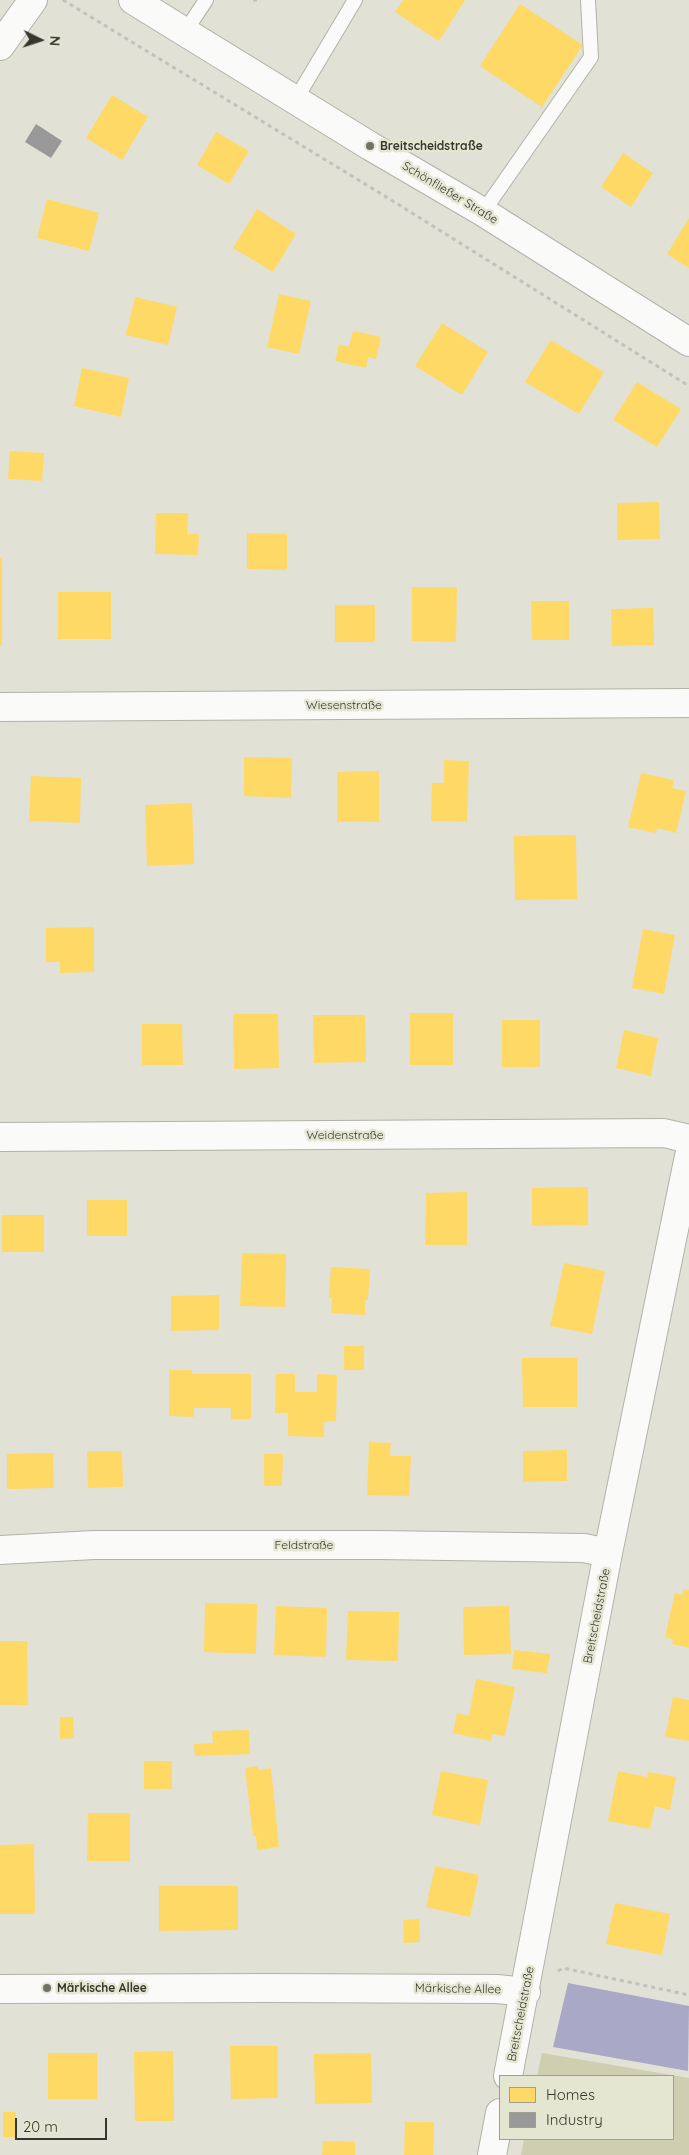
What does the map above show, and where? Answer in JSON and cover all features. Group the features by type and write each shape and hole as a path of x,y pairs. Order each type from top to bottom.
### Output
{"street":[{"path":"0,46 33,0"},
{"name":"Schönfließer Straße","path":"133,0 483,212 689,342"},
{"name":"Wiesenstraße","path":"0,707 689,703"},
{"name":"Weidenstraße","path":"0,1137 664,1133 689,1139"},
{"name":"Breitscheidstraße","path":"508,2075 526,1992 608,1553 689,1156"},
{"name":"Feldstraße","path":"0,1550 94,1545 379,1545 584,1548 608,1553"},
{"name":"Märkische Allee","path":"0,1988 496,1989 526,1992"},
{"path":"492,2155 499,2118"}],"lane":[{"path":"185,32 206,0"},
{"path":"296,99 355,0"},
{"path":"483,212 591,57 588,0"}],"path":[{"path":"64,0 380,193 689,386"},
{"path":"530,287 534,282"},
{"path":"526,1992 564,1968 689,1995"}],"green space":[{"path":"542,2053 671,2075 537,2075"},
{"path":"674,2075 689,2078 689,2155 521,2155 524,2140 674,2140"}],"water":[{"path":"568,1983 689,2006 688,2071 553,2047"}],"building: Homes":[{"path":"403,0 465,0 439,41 395,12"},
{"path":"520,4 583,45 542,107 480,66"},
{"path":"112,95 148,117 122,160 86,138"},
{"path":"216,132 249,151 229,184 197,165"},
{"path":"623,153 653,173 631,207 601,187"},
{"path":"47,199 99,213 89,251 37,238"},
{"path":"257,209 296,234 273,272 233,248"},
{"path":"689,218 689,268 667,254"},
{"path":"279,294 311,301 299,354 267,347"},
{"path":"135,297 177,307 168,345 126,335"},
{"path":"442,323 488,352 462,395 415,366"},
{"path":"353,331 381,337 376,359 368,357 366,368 335,361 339,344 349,347"},
{"path":"551,340 604,372 579,414 525,382"},
{"path":"82,368 129,378 121,417 74,406"},
{"path":"637,382 681,409 657,447 613,420"},
{"path":"10,451 44,453 42,481 8,479"},
{"path":"659,502 660,539 617,540 617,503"},
{"path":"156,513 188,513 187,534 199,534 198,555 155,554"},
{"path":"247,533 287,534 287,570 247,569"},
{"path":"0,558 2,558 2,645 0,645"},
{"path":"412,587 457,587 456,642 412,641"},
{"path":"58,592 111,592 111,639 58,639"},
{"path":"531,601 569,601 569,640 532,640"},
{"path":"335,605 375,605 375,642 335,642"},
{"path":"653,608 654,645 612,646 611,609"},
{"path":"244,757 292,758 291,798 244,796"},
{"path":"444,760 469,761 467,822 431,821 432,783 444,783"},
{"path":"379,771 379,822 337,822 337,772"},
{"path":"641,773 674,780 672,788 686,791 676,833 657,828 656,833 628,827"},
{"path":"31,776 81,778 80,823 29,821"},
{"path":"192,803 194,864 147,866 145,805"},
{"path":"576,835 577,899 515,900 514,836"},
{"path":"94,927 94,972 60,973 60,962 46,962 46,928"},
{"path":"643,929 675,935 664,994 632,988"},
{"path":"410,1013 453,1013 453,1065 410,1065"},
{"path":"233,1014 278,1014 279,1068 234,1069"},
{"path":"313,1015 365,1015 366,1062 314,1063"},
{"path":"502,1020 540,1020 540,1067 502,1067"},
{"path":"142,1024 182,1024 183,1065 142,1065"},
{"path":"624,1030 658,1038 651,1076 616,1068"},
{"path":"588,1187 588,1225 532,1226 532,1188"},
{"path":"467,1192 467,1245 425,1245 426,1193"},
{"path":"87,1200 127,1200 127,1236 87,1236"},
{"path":"2,1215 44,1215 44,1252 2,1252"},
{"path":"242,1253 286,1254 285,1307 240,1306"},
{"path":"564,1263 605,1271 592,1334 550,1326"},
{"path":"331,1267 370,1269 368,1300 365,1300 365,1315 331,1313 332,1298 329,1298"},
{"path":"219,1295 219,1330 171,1331 171,1296"},
{"path":"344,1346 364,1346 364,1370 344,1370"},
{"path":"522,1358 577,1358 577,1407 523,1407"},
{"path":"169,1370 192,1370 192,1374 251,1374 251,1419 231,1419 231,1408 194,1408 194,1417 169,1416"},
{"path":"276,1374 295,1374 295,1392 317,1392 317,1374 337,1375 336,1421 324,1422 324,1437 288,1436 288,1413 275,1413"},
{"path":"369,1442 391,1443 390,1456 411,1456 409,1496 367,1495"},
{"path":"567,1450 567,1481 523,1482 523,1451"},
{"path":"87,1451 122,1451 123,1487 88,1488"},
{"path":"53,1453 54,1488 7,1489 7,1454"},
{"path":"264,1454 283,1454 282,1486 264,1486"},
{"path":"684,1589 689,1590 689,1648 672,1644 673,1639 665,1637 675,1593 682,1595"},
{"path":"205,1603 257,1604 256,1654 204,1652"},
{"path":"276,1606 327,1608 326,1657 274,1655"},
{"path":"509,1606 511,1654 464,1655 463,1607"},
{"path":"348,1611 399,1612 398,1661 346,1660"},
{"path":"0,1641 27,1641 28,1705 0,1705"},
{"path":"514,1650 550,1654 547,1673 512,1669"},
{"path":"476,1679 515,1687 505,1736 492,1734 491,1741 453,1733 457,1713 469,1716"},
{"path":"673,1697 689,1700 689,1741 665,1737"},
{"path":"60,1717 73,1717 74,1738 60,1739"},
{"path":"249,1730 250,1754 195,1756 194,1744 213,1743 212,1731"},
{"path":"144,1761 172,1761 172,1789 144,1789"},
{"path":"258,1766 258,1770 271,1768 279,1847 257,1850 256,1836 253,1836 245,1768"},
{"path":"441,1771 488,1780 480,1825 432,1815"},
{"path":"618,1771 647,1777 648,1772 676,1777 670,1810 655,1806 650,1829 608,1821"},
{"path":"88,1813 130,1813 130,1861 87,1861"},
{"path":"34,1844 35,1914 0,1914 0,1845"},
{"path":"435,1866 479,1875 470,1917 426,1907"},
{"path":"159,1886 238,1886 238,1930 159,1931"},
{"path":"615,1903 670,1914 662,1955 606,1944"},
{"path":"419,1919 420,1942 404,1943 403,1920"},
{"path":"230,2046 278,2046 278,2098 231,2099"},
{"path":"173,2051 174,2121 135,2121 134,2052"},
{"path":"48,2053 97,2053 97,2099 48,2099"},
{"path":"371,2053 372,2103 315,2104 314,2054"},
{"path":"3,2112 16,2112 16,2137 3,2137"},
{"path":"405,2122 434,2122 433,2155 404,2155"},
{"path":"323,2141 355,2142 355,2155 322,2155"}],"building: Industry":[{"path":"36,124 62,141 51,158 25,142"}],"place":[{"name":"Breitscheidstraße","path":"370,146"},
{"name":"Märkische Allee","path":"47,1988"}]}
